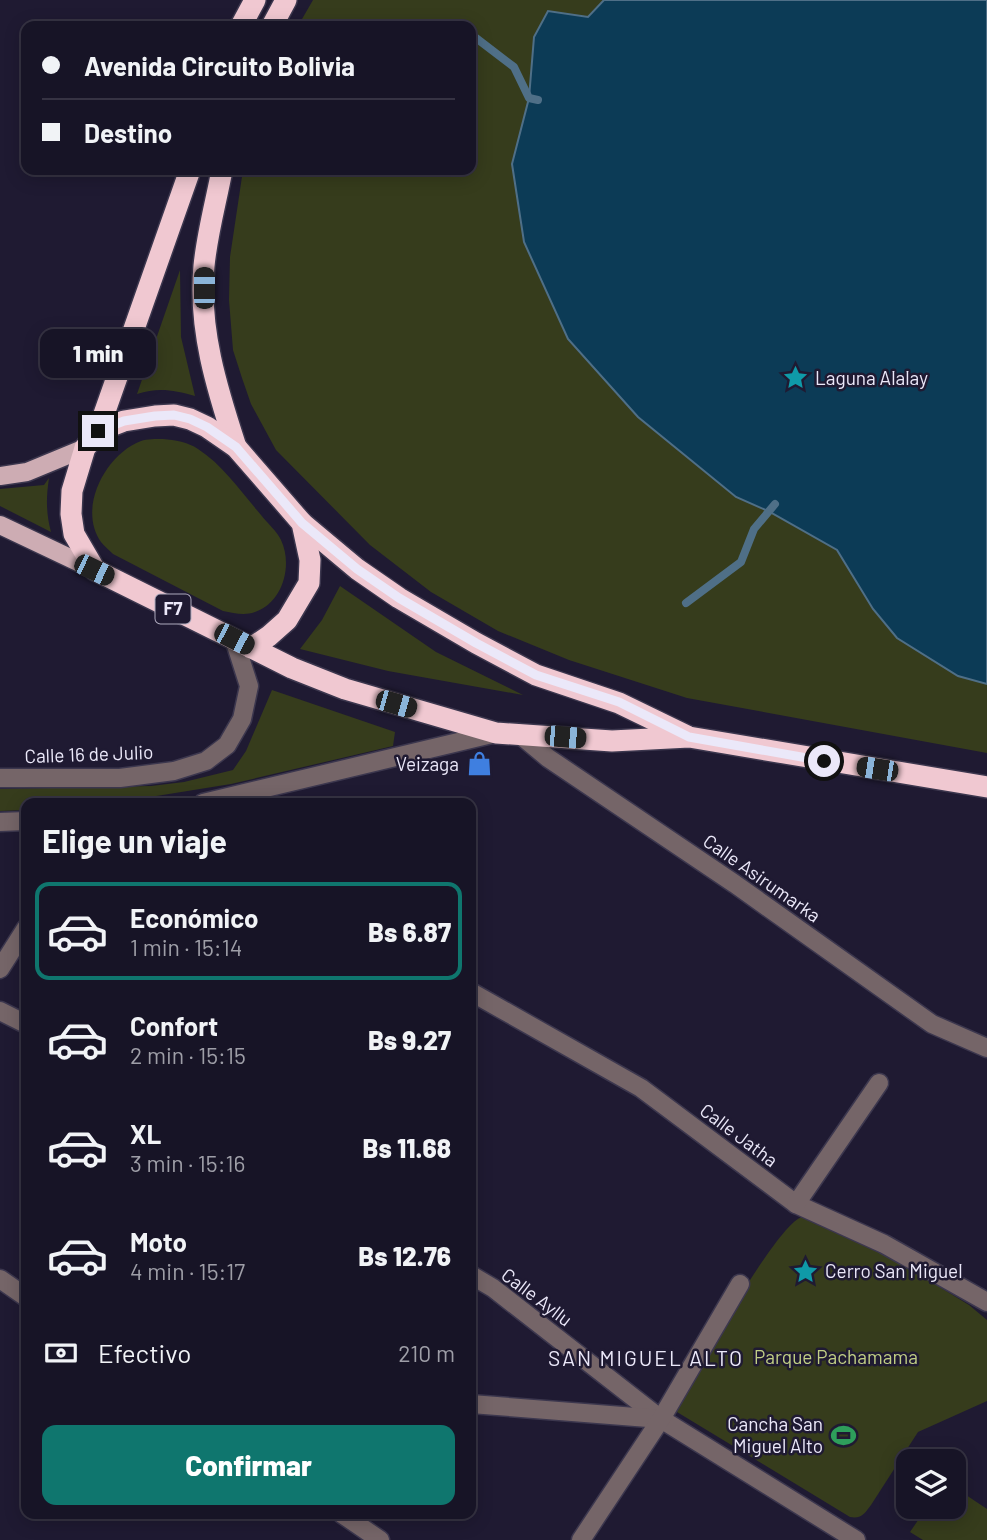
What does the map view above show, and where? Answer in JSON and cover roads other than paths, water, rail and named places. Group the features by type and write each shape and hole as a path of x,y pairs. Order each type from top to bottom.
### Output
{"highway":[{"path":"244,21 255,0"},
{"path":"275,21 286,0"},
{"path":"94,570 74,534 72,491 188,175"},
{"name":"F7","path":"221,175 204,266 204,309 217,391 236,447"},
{"name":"F7","path":"92,439 124,421 174,415 207,427 236,447 302,523 357,569 399,598 536,675 619,702 689,737"},
{"name":"F7","path":"243,643 269,636 287,620 309,583 310,560 302,523"},
{"name":"F7","path":"94,570 292,668 345,688 507,733 612,741 689,737 987,787"}],"main road":[{"name":"F7","path":"0,477 27,472 92,439"},
{"name":"F7","path":"0,525 94,570"}],"street":[{"name":"Calle 16 de Julio","path":"0,778 120,778 174,771 206,761 227,745 242,719 249,685 243,643"},
{"path":"226,798 507,733"},
{"name":"Calle Asirumarka","path":"507,733 736,884 932,1024 987,1048"},
{"path":"0,822 21,821"},
{"path":"0,969 21,936"},
{"name":"Calle Jatha","path":"476,995 640,1088 796,1204 884,1244 987,1302"},
{"path":"0,1011 21,1022"},
{"path":"796,1204 879,1083"},
{"name":"Calle Ayllu","path":"476,1278 493,1288 661,1419 856,1540"},
{"path":"0,1279 21,1294"},
{"path":"581,1540 661,1419 740,1284"},
{"path":"476,1404 661,1419"},
{"path":"349,1519 380,1540"}],"water":[{"name":"Laguna Alalay","path":"604,0 987,0 987,684 958,676 897,638 873,609 837,550 768,511 736,497 638,417 568,339 524,242 512,164 529,98 534,37 548,11 588,17"}],"waterway":[{"path":"476,38 514,67 529,98 538,100"},
{"path":"686,603 741,562 754,529 775,504"}],"place":[{"name":"Laguna Alalay","path":"795,378"},
{"name":"Veizaga","path":"479,764"},
{"name":"Cerro San Miguel","path":"805,1271"},
{"name":"Cancha San Miguel Alto","path":"843,1435"}],"district":[{"name":"SAN MIGUEL ALTO","path":"646,1359"}],"park label":[{"name":"Parque Pachamama","path":"836,1357"}]}
